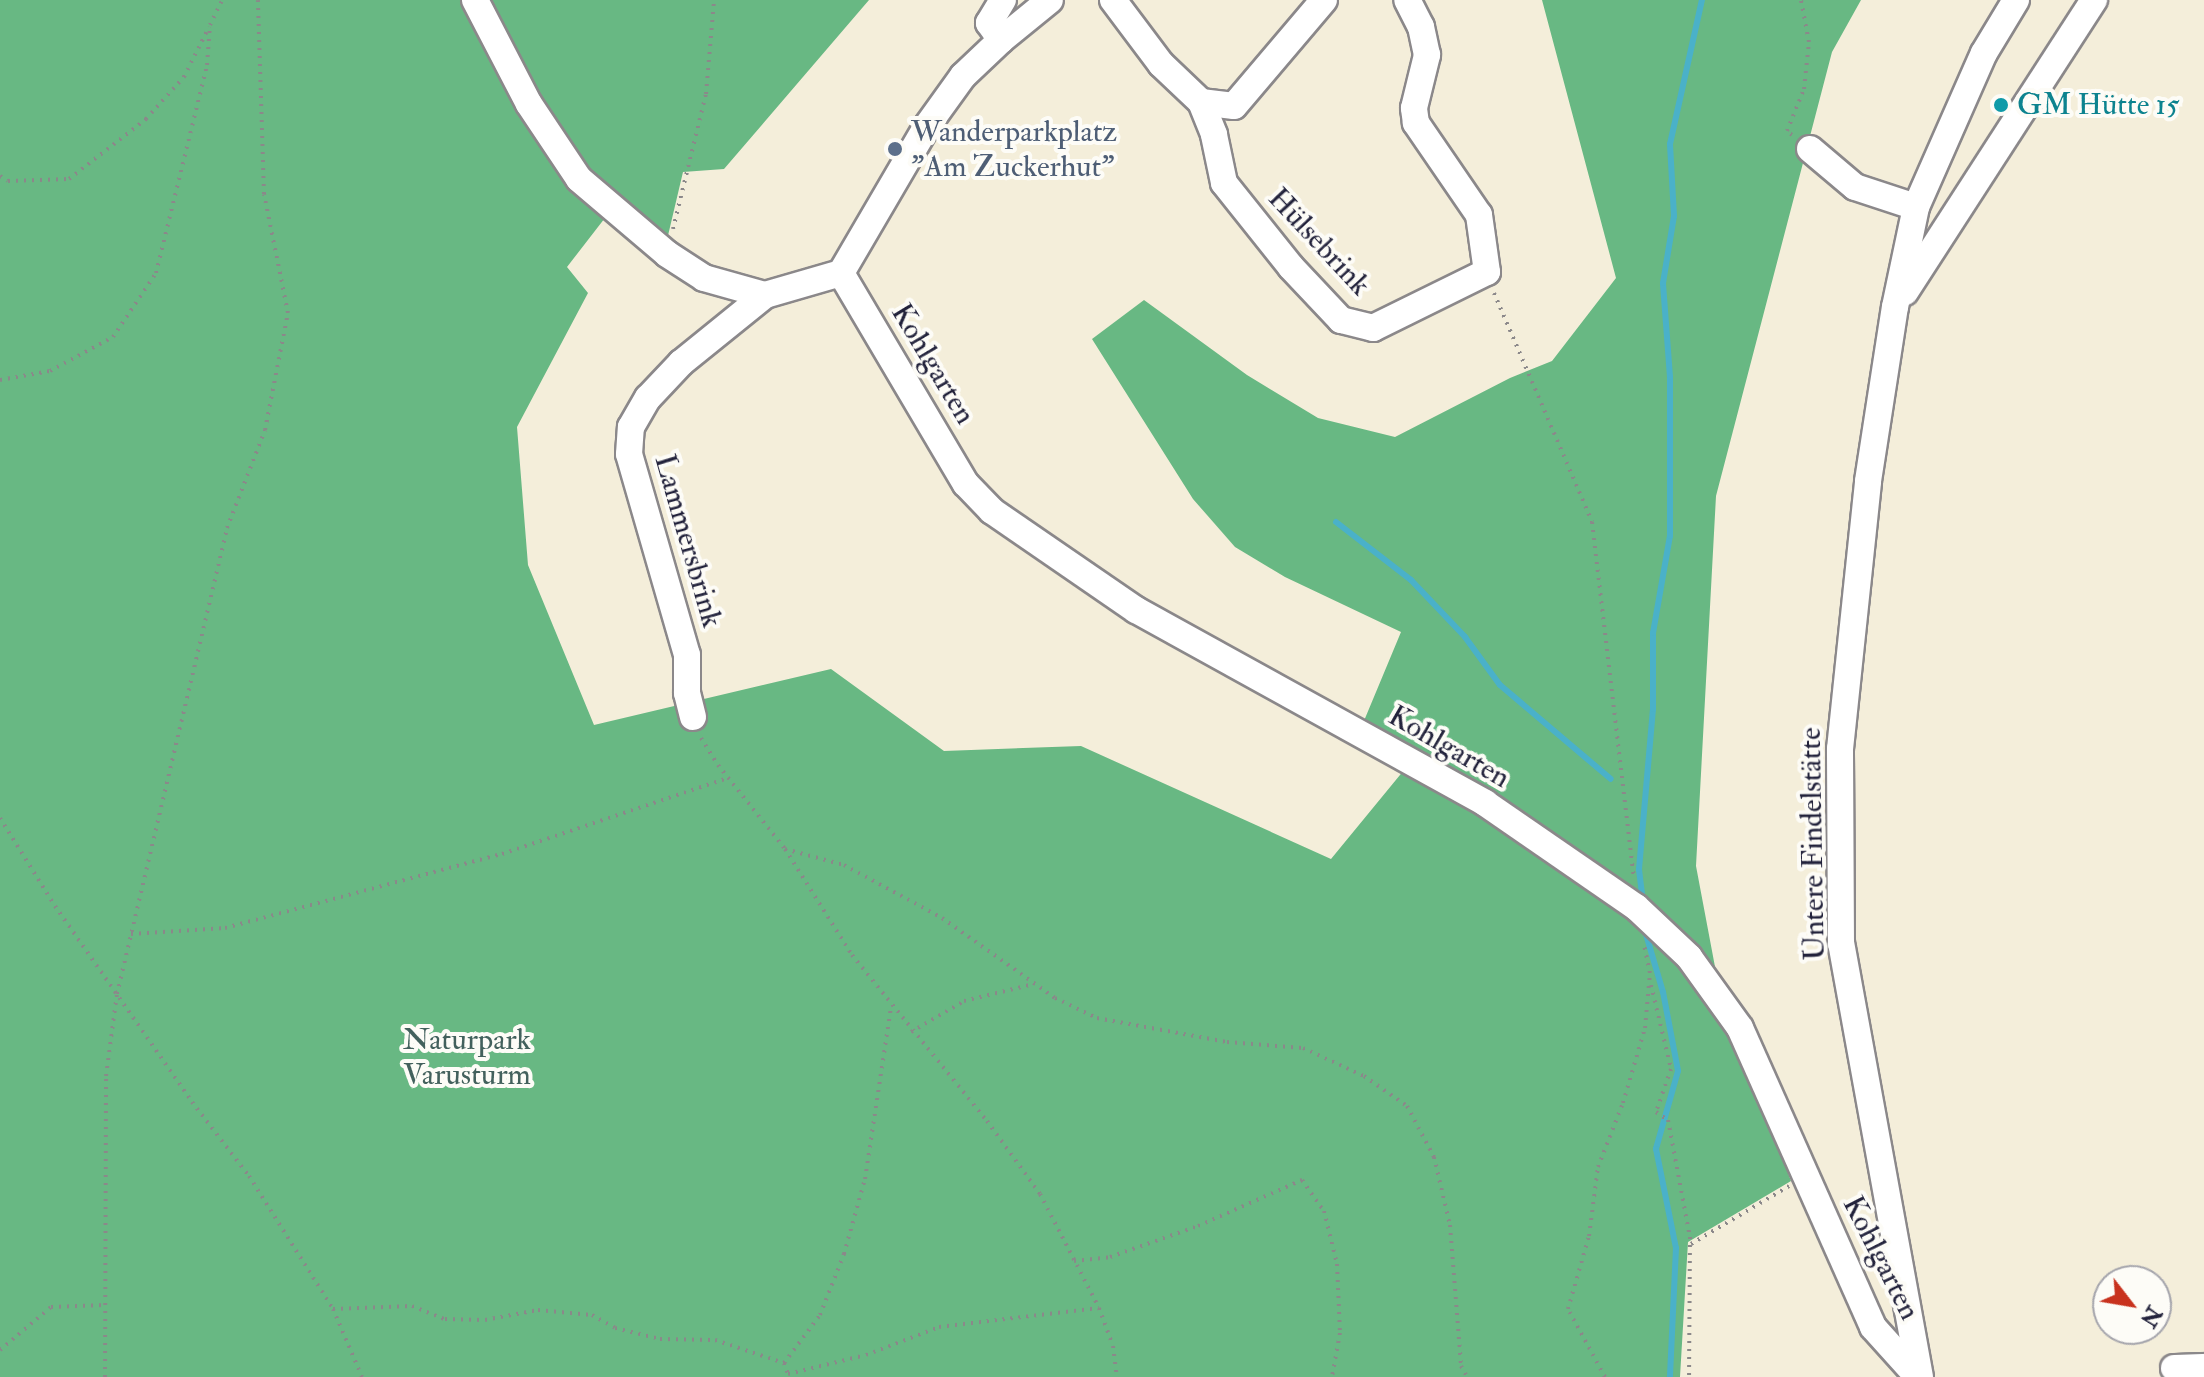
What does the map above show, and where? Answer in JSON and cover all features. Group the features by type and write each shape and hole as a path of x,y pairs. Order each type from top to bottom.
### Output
{"street":[{"path":"475,0 529,104 579,179 667,254 704,278 765,295 841,273 927,126 963,76 1050,0"},
{"path":"1001,40 989,23 1003,0"},
{"name":"Hülsebrink","path":"1113,0 1161,64 1201,102 1214,135 1224,183 1291,267 1341,320 1373,328 1487,272"},
{"path":"1201,102 1234,106 1324,0"},
{"path":"1407,0 1421,27 1427,55 1414,108 1416,123 1479,215 1487,272"},
{"name":"Untere Findelstätte","path":"1919,1377 1841,944 1840,749 1868,481 1895,307 1916,207 1984,53 2016,0"},
{"name":"Untere Findelstätte","path":"1895,307 2094,0"},
{"path":"1810,149 1855,187 1916,207"},
{"name":"Kohlgarten","path":"841,273 966,484 992,511 1136,610 1485,803 1636,907 1689,957 1719,994 1740,1028 1873,1327 1919,1377"},
{"name":"Lammersbrink","path":"693,717 687,693 687,655 629,454 631,427 648,398 681,363 765,295"},
{"path":"2174,1368 2204,1367"}],"path":[{"path":"0,176 8,181 69,179 146,119 184,77 222,0"},
{"path":"105,1377 106,1076 117,994 227,528 265,430 288,313 264,194 258,0"},
{"path":"667,254 706,94 714,0"},
{"path":"1801,0 1809,42 1804,89 1787,131 1810,149"},
{"path":"0,380 50,371 113,337 156,273 207,65 210,25"},
{"path":"1487,272 1539,405 1592,522 1630,828 1636,907 1671,1069 1656,1112 1668,1120 1691,1244 1689,1377"},
{"path":"693,717 703,743 785,849 852,955 911,1032 987,1121 1040,1194 1099,1308 1113,1346 1117,1377"},
{"path":"131,934 225,928 502,854 728,778"},
{"path":"0,818 55,906 192,1102 249,1176 333,1309 362,1377"},
{"path":"785,849 844,865 900,895 942,918 1055,998 1097,1018 1227,1042 1303,1048 1364,1076 1407,1106 1434,1157 1450,1225 1461,1366 1467,1377"},
{"path":"1605,1377 1568,1309 1589,1236 1598,1167 1623,1103 1645,1028 1650,980"},
{"path":"911,1032 964,1001 1034,984"},
{"path":"784,1363 820,1315 844,1254 865,1179 891,1005"},
{"path":"1691,1244 1806,1177"},
{"path":"1074,1261 1110,1257 1154,1242 1302,1180 1324,1211 1337,1264 1340,1333 1332,1377"},
{"path":"0,1350 51,1307 105,1305"},
{"path":"333,1309 412,1306 445,1319 485,1320 538,1310 592,1315 615,1328 660,1339 715,1340 784,1363"},
{"path":"784,1363 788,1375 866,1355 939,1327 1099,1308"}],"green space":[{"name":"Naturpark Varusturm","path":"0,0 869,0 724,169 683,172 666,244 615,205 567,267 588,293 517,427 528,565 594,725 831,669 944,751 1081,746 1331,859 1409,764 1361,728 1401,632 1285,577 1235,547 1193,499 1092,339 1144,300 1247,375 1318,418 1395,437 1510,378 1552,361 1616,278 1542,0 1861,0 1832,52 1716,496 1696,866 1719,988 1791,1181 1688,1242 1680,1377 0,1377"}],"waterway":[{"path":"1642,894 1639,869 1653,709 1653,633 1670,536 1670,377 1663,283 1674,216 1670,144 1702,0"},
{"path":"1336,522 1411,580 1465,637 1500,685 1611,779"},
{"path":"1645,931 1663,992 1678,1071 1656,1149 1676,1248 1670,1377"}],"place":[{"name":"GM Hütte 15","path":"2001,105"},
{"name":"Wanderparkplatz \"Am Zuckerhut\"","path":"895,149"}]}
